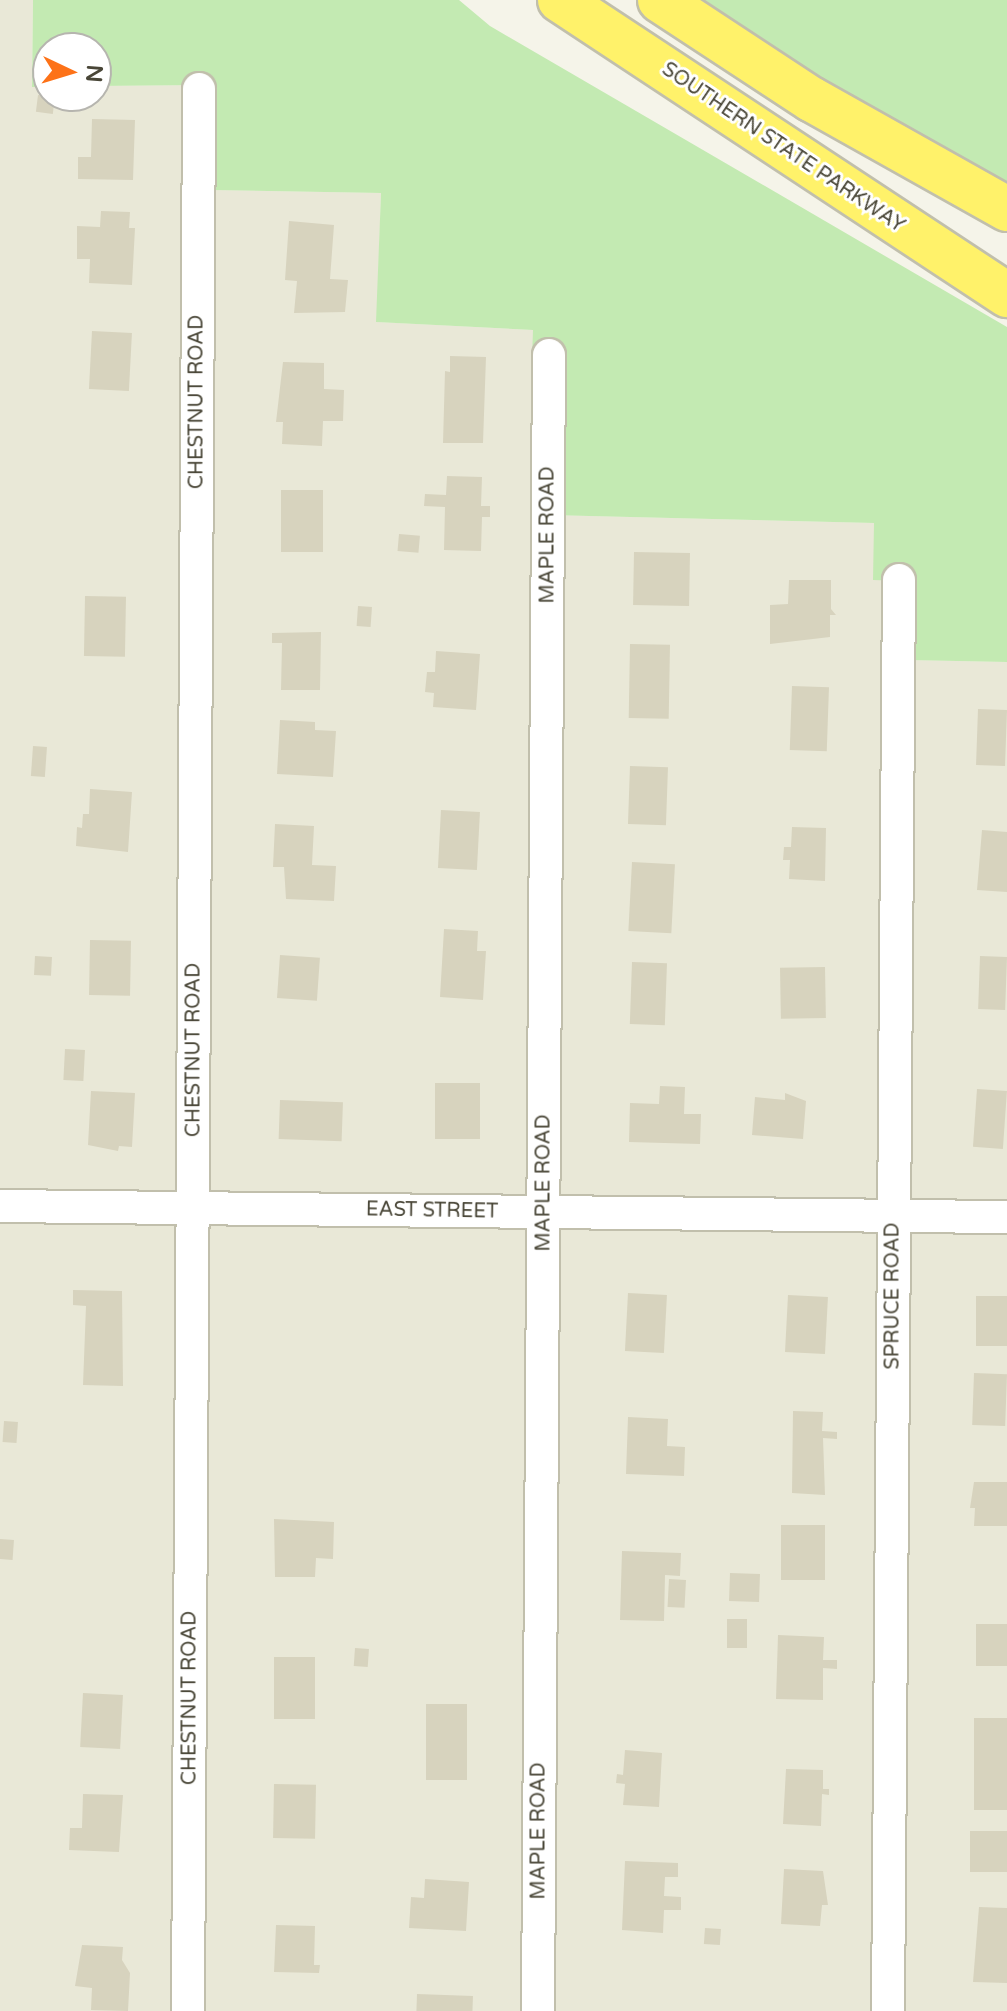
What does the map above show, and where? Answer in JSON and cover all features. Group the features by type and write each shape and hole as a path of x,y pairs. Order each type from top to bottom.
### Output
{"highway":[{"name":"SOUTHERN STATE PARKWAY","path":"560,0 1007,295"},
{"path":"660,0 811,99 1007,209"}],"street":[{"name":"CHESTNUT ROAD","path":"188,2011 199,89"},
{"name":"MAPLE ROAD","path":"538,2011 549,355"},
{"name":"SPRUCE ROAD","path":"888,2011 899,580"},
{"name":"EAST STREET","path":"0,1206 1007,1217"}],"shaded area":[{"path":"0,0 33,0 32,112 112,112 112,86 209,85 211,190 381,193 377,322 533,330 549,359 549,515 875,523 904,581 906,660 1007,662 1007,2011 0,2011"}],"green space":[{"path":"33,0 459,0 490,26 1007,327 1007,662 906,660 903,581 873,580 874,523 548,515 549,359 532,359 533,330 376,322 381,193 210,190 208,85 112,86 112,32 33,32"},
{"path":"702,0 1007,0 1007,184 805,71"}],"building":[{"path":"92,119 135,120 133,180 78,179 78,157 91,157"},
{"path":"101,211 130,212 129,228 135,228 132,285 89,283 90,259 77,259 77,226 100,227"},
{"path":"289,221 334,225 330,279 348,280 345,312 294,313 297,281 285,280"},
{"path":"92,331 132,333 129,391 89,389"},
{"path":"450,356 486,357 483,443 443,443 445,371 450,372"},
{"path":"283,362 324,363 324,389 344,390 343,421 323,421 322,446 282,444 283,422 276,422"},
{"path":"447,476 482,477 481,506 490,506 490,517 482,517 481,551 444,550 445,507 424,506 425,494 446,495"},
{"path":"281,490 323,490 323,552 281,552"},
{"path":"399,534 420,536 418,553 398,551"},
{"path":"634,552 690,553 689,606 633,605"},
{"path":"789,580 831,580 831,609 836,615 830,615 830,637 770,644 770,605 788,604"},
{"path":"85,596 126,597 125,657 84,656"},
{"path":"358,606 372,607 371,627 357,626"},
{"path":"321,632 320,690 281,690 282,643 272,643 272,633"},
{"path":"630,644 670,645 669,719 629,718"},
{"path":"436,651 480,654 476,710 433,707 434,693 425,692 427,672 435,672"},
{"path":"792,686 829,687 827,751 790,750"},
{"path":"978,709 1007,710 1005,766 976,765"},
{"path":"280,720 315,722 315,730 336,731 333,777 277,774"},
{"path":"33,746 47,747 45,777 31,776"},
{"path":"630,766 668,767 666,825 628,824"},
{"path":"90,789 132,792 128,852 76,846 77,827 82,828 83,814 89,814"},
{"path":"441,810 480,812 477,870 438,868"},
{"path":"275,824 314,826 312,865 336,866 334,901 286,899 284,867 273,867"},
{"path":"792,827 826,828 825,881 789,879 790,860 783,860 784,847 791,847"},
{"path":"982,830 1007,832 1007,892 977,890"},
{"path":"632,862 675,864 671,933 628,931"},
{"path":"444,929 478,931 477,951 486,951 483,1000 440,997"},
{"path":"90,940 131,941 130,996 89,995"},
{"path":"280,955 320,958 317,1001 277,998"},
{"path":"35,956 52,957 51,976 34,975"},
{"path":"980,956 1007,957 1005,1010 978,1009"},
{"path":"632,962 667,963 665,1025 630,1024"},
{"path":"825,967 826,1018 781,1019 780,968"},
{"path":"65,1049 85,1050 83,1081 63,1080"},
{"path":"435,1083 480,1083 480,1139 435,1139"},
{"path":"660,1086 685,1087 684,1114 701,1114 700,1144 629,1142 630,1103 659,1104"},
{"path":"977,1089 1007,1091 1003,1149 973,1147"},
{"path":"91,1091 135,1093 132,1147 119,1146 118,1151 88,1145"},
{"path":"785,1093 806,1101 803,1139 752,1135 755,1097 785,1100"},
{"path":"280,1100 343,1102 342,1141 279,1139"},
{"path":"73,1290 122,1291 123,1386 83,1385 86,1306 73,1305"},
{"path":"628,1293 667,1295 664,1353 625,1351"},
{"path":"788,1295 828,1297 825,1354 785,1352"},
{"path":"976,1296 1007,1296 1007,1346 976,1346"},
{"path":"974,1373 1007,1374 1005,1426 972,1425"},
{"path":"793,1411 823,1412 822,1431 837,1432 837,1439 823,1438 825,1495 792,1493"},
{"path":"628,1417 668,1419 667,1446 685,1447 684,1476 626,1474"},
{"path":"4,1421 18,1422 17,1443 3,1442"},
{"path":"974,1482 1007,1482 1007,1526 974,1526 975,1508 970,1508"},
{"path":"274,1519 334,1522 333,1559 316,1558 315,1577 275,1577"},
{"path":"781,1525 825,1525 825,1580 781,1580"},
{"path":"0,1539 14,1540 13,1560 0,1559"},
{"path":"622,1551 681,1553 680,1576 665,1575 664,1621 620,1620"},
{"path":"730,1573 760,1574 759,1602 729,1601"},
{"path":"669,1579 686,1580 685,1608 668,1607"},
{"path":"727,1619 747,1619 747,1648 727,1648"},
{"path":"976,1624 1007,1624 1007,1666 976,1666"},
{"path":"778,1635 824,1637 823,1660 837,1660 837,1669 823,1668 823,1700 776,1699"},
{"path":"355,1648 369,1649 368,1667 354,1666"},
{"path":"274,1657 315,1657 315,1719 274,1719"},
{"path":"83,1693 123,1695 120,1749 80,1747"},
{"path":"426,1704 467,1704 467,1780 426,1780"},
{"path":"974,1718 1007,1718 1007,1810 974,1810"},
{"path":"625,1750 662,1753 659,1807 623,1805 625,1784 616,1783 617,1774 623,1775"},
{"path":"786,1769 823,1770 823,1789 829,1789 829,1795 822,1794 821,1826 783,1824"},
{"path":"274,1784 316,1785 315,1839 273,1838"},
{"path":"83,1794 123,1795 119,1852 69,1850 70,1828 82,1828"},
{"path":"970,1831 1007,1831 1007,1872 970,1872"},
{"path":"625,1861 678,1863 678,1877 665,1877 664,1896 681,1897 681,1910 664,1910 663,1933 622,1930"},
{"path":"784,1869 823,1871 828,1905 822,1905 820,1926 781,1924"},
{"path":"425,1879 469,1882 466,1931 409,1928 411,1897 424,1898"},
{"path":"979,1907 1007,1908 1007,1983 973,1982"},
{"path":"276,1925 315,1926 314,1965 320,1965 319,1973 274,1972"},
{"path":"705,1928 721,1929 720,1945 704,1944"},
{"path":"82,1945 123,1947 122,1960 130,1973 128,2011 91,2010 92,1988 75,1986"},
{"path":"417,1994 473,1996 472,2011 416,2011"}]}
